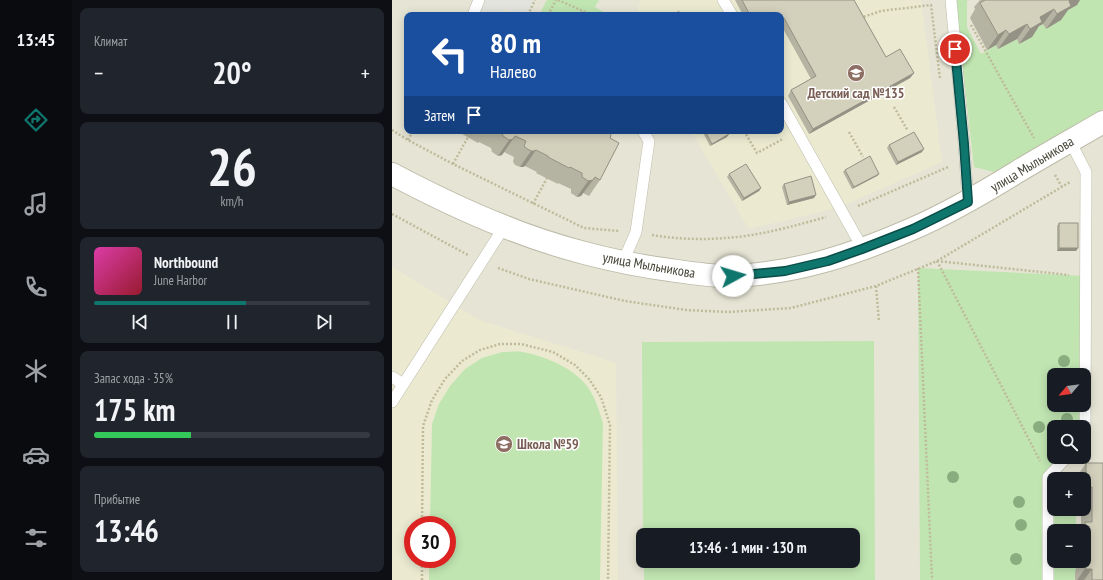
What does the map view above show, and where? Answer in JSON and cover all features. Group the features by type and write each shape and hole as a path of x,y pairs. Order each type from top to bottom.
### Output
{"street":[{"name":"улица Мыльникова","path":"392,174 432,194 504,226 569,248 650,268 693,274 733,276 785,271 828,261 913,229 968,202 1103,122"}],"lane":[{"path":"474,12 479,0"},
{"path":"723,0 730,12"},
{"path":"950,1 968,202"},
{"path":"784,108 862,249"},
{"path":"623,262 636,232 649,141 645,134"},
{"path":"1070,141 1086,172 1086,420"},
{"path":"392,402 504,226"},
{"path":"392,377 403,384"},
{"path":"1053,472 1060,464"},
{"path":"1048,516 1048,580"}],"path":[{"path":"529,12 535,0"},
{"path":"550,12 557,0 586,12"},
{"path":"858,19 882,11 931,5 940,82"},
{"path":"970,24 1062,187"},
{"path":"894,106 908,131"},
{"path":"392,130 453,164 584,228 636,232 675,238 725,238 766,232 808,222 842,212 949,166"},
{"path":"746,134 757,154 797,131"},
{"path":"849,132 863,157"},
{"path":"408,140 411,134"},
{"path":"453,164 468,137"},
{"path":"533,204 547,178"},
{"path":"1047,475 936,261 1086,276"},
{"path":"918,268 932,580"},
{"path":"876,286 879,322"},
{"path":"422,516 423,426 432,400 445,379 462,361 480,350 500,344 522,344 553,352 575,365 589,379 601,397 610,425 608,580"},
{"path":"422,568 422,580"}],"shaded area":[{"path":"392,0 1103,0 1103,580 392,580"},
{"path":"479,0 535,0 529,12 513,12 505,8 503,12 474,12"},
{"name":"Детский сад №135","path":"641,0 921,0 942,162 840,207 749,229 693,134 784,134 784,12 637,12"},
{"name":"Школа №59","path":"392,267 479,320 616,363 618,580 392,580"}],"green space":[{"path":"547,0 599,0 595,7 604,12 541,12"},
{"path":"957,0 969,0 967,1 967,27 981,54 996,45 998,49 1017,39 1020,44 1029,32 1043,24 1046,29 1061,20 1058,15 1076,0 1103,0 1103,109 994,172 974,167 956,6"},
{"path":"918,268 1086,276 1085,368 1047,368 1047,412 1084,412 1084,420 1047,420 1047,464 1063,464 1057,472 1047,472 1047,516 1076,516 1076,524 1047,524 1047,568 1076,568 1077,580 920,580"},
{"path":"874,341 875,580 644,580 644,568 860,568 860,528 643,528 642,342"},
{"name":"Школа №59","path":"502,352 523,352 541,357 574,373 587,386 595,399 603,423 600,580 429,580 429,568 456,568 456,516 430,516 432,424 439,404 450,386 465,369 482,358"}],"building":[{"path":"742,0 854,0 886,57 900,49 914,73 813,129 791,90 816,76 784,18 784,12 748,12"},
{"path":"985,0 1070,0 1071,6 1057,14 1054,9 1040,17 1042,22 1030,29 1027,24 1009,34 1006,30 998,35 980,3"},
{"path":"914,132 924,149 898,162 889,145"},
{"path":"502,134 610,134 610,138 619,143 600,180 595,177 593,180 588,181 582,177 582,173 570,167 569,168 536,150 531,151 526,148 524,146 526,141 515,136 513,139 509,140"},
{"path":"707,134 729,134 712,144"},
{"path":"870,156 879,174 854,187 845,170"},
{"path":"746,164 761,188 744,198 729,174"},
{"path":"811,176 816,195 789,202 784,184"},
{"path":"1059,223 1078,223 1078,248 1059,248"},
{"path":"1103,463 1103,580 1092,580 1092,569 1085,569 1091,568 1091,524 1085,524 1085,522 1092,522 1091,472 1086,472 1086,464"}],"place":[{"name":"Детский сад №135","path":"856,73"},
{"name":"Школа №59","path":"504,444"}],"route":[{"path":"733,276 785,271 828,261 913,229 968,202 955,49"}]}
